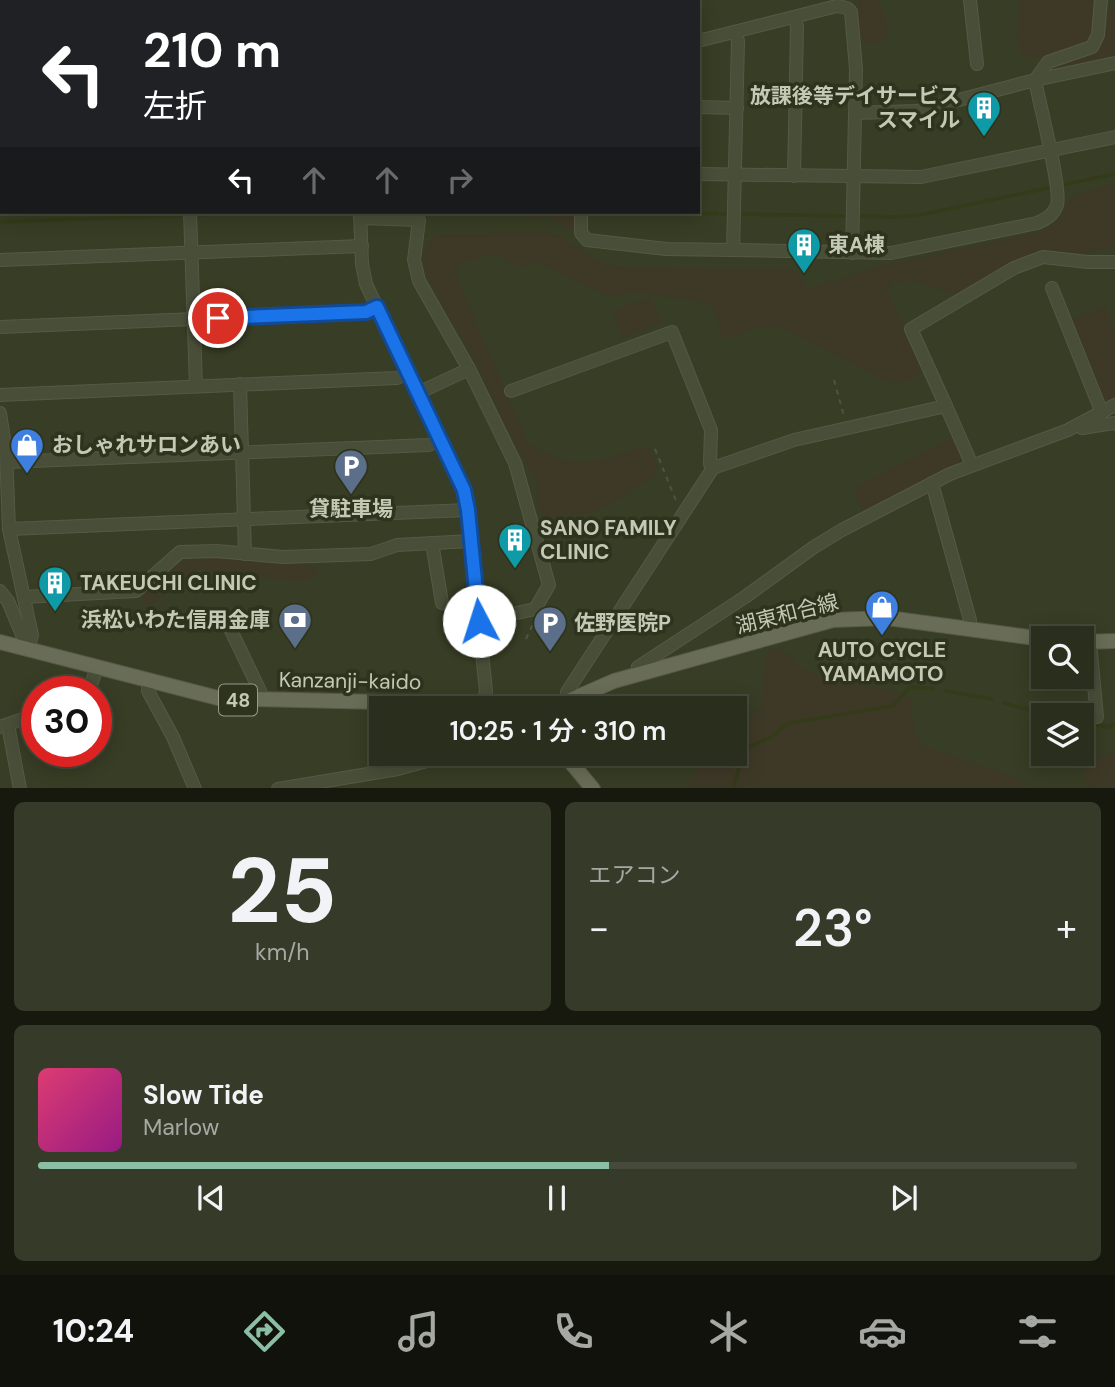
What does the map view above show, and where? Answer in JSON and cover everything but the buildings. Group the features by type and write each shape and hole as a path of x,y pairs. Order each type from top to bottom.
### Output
{"main road":[{"name":"湖東和合線","path":"577,696 640,674 833,620 888,618 1031,637"},
{"path":"1094,642 1115,641"},
{"name":"Kanzanji-kaido","path":"0,642 218,698 369,703"},
{"path":"574,766 592,788"}],"street":[{"path":"970,0 977,64"},
{"path":"581,214 581,233 587,240 666,249 852,253 902,251 1037,223 1054,212 1059,193 1035,80 1048,62 1092,47 1098,35 1101,0"},
{"path":"700,41 837,6 851,12 856,69 852,253"},
{"path":"794,176 795,17"},
{"path":"733,250 738,41 736,32"},
{"path":"855,113 917,111 1035,80 1115,63"},
{"path":"700,107 737,108"},
{"path":"700,174 928,176 1115,137"},
{"path":"190,214 196,386"},
{"path":"479,621 535,609 549,586 515,463 469,369 419,281 414,260 419,220 360,215 365,277 464,490 487,696"},
{"path":"0,260 362,246"},
{"path":"972,465 911,329 1014,268 1043,257 1115,262"},
{"path":"1052,288 1102,413"},
{"path":"0,327 366,312 377,307"},
{"path":"511,391 672,332 711,430 710,464 713,468"},
{"path":"418,393 469,369"},
{"path":"0,395 397,378 408,373"},
{"path":"240,384 245,554"},
{"path":"640,674 638,667 745,597 823,541 932,483 972,465 1068,430 1115,405"},
{"path":"569,696 567,692 713,468 794,440 946,406"},
{"path":"0,413 6,462 9,529 32,635 28,649"},
{"path":"1068,430 1115,423"},
{"path":"6,462 429,445 440,440"},
{"path":"932,483 970,620 968,629"},
{"path":"9,529 468,510"},
{"path":"24,597 136,591 180,552 216,551 283,557 371,554 397,545 471,541"},
{"path":"432,543 442,603"},
{"path":"0,591 8,601 28,649"},
{"path":"226,620 260,691 259,700"},
{"path":"94,676 97,667"},
{"path":"149,681 148,691 173,737 195,788"},
{"path":"1093,689 1097,717"},
{"path":"20,788 4,726 21,720"},
{"path":"284,788 409,766"}],"path":[{"path":"834,380 848,429"},
{"path":"655,449 679,508 684,511"},
{"path":"526,639 532,626"}],"shaded area":[{"path":"857,0 878,0 887,25 885,40 875,44 863,40"},
{"path":"1020,0 1095,0 1092,34 1088,42 1046,56 1024,57 1018,44"},
{"path":"1115,8 1115,57 1053,69 1096,52 1102,44 1107,12"},
{"path":"1115,184 1115,247 1077,255 1050,253 954,294 912,280 890,283 888,292 920,362 917,374 902,382 883,380 780,327 759,327 726,339 721,334 713,308 707,303 635,292 609,296 545,266 516,266 497,255 460,263 456,270 457,278 528,443 560,459 582,462 606,459 637,448 649,447 658,469 655,475 611,504 583,514 550,515 539,509 538,482 515,444 467,347 437,295 425,265 424,252 428,242 439,235 544,231 563,238 596,260 615,267 789,270 799,275 807,287 814,287 876,267 1040,232 1057,220 1074,195"},
{"path":"577,214 576,234 551,218 532,219 509,215"},
{"path":"651,297 661,323 623,338 613,311"},
{"path":"1105,306 1115,331 1115,398 1102,407 1068,321"},
{"path":"953,437 964,460 962,463 866,511 861,508 855,493 857,486"},
{"path":"215,557 282,564 305,563 316,568 317,574 313,578 300,581 212,572 200,568 153,603 143,602 144,592 175,565 191,559"},
{"path":"774,649 789,654 804,669 820,677 886,689 910,697 914,730 924,746 1017,778 1030,788 682,788 700,766 747,766 747,714 758,711 762,706 765,660 768,653"},
{"path":"1094,755 1115,756 1115,788 1086,788 1083,767 1094,766"}],"waterway":[{"path":"1062,185 1115,174"},
{"path":"857,216 920,215 1052,187"},
{"path":"700,213 730,214"},
{"path":"195,215 220,214"},
{"path":"738,214 849,216"},
{"path":"0,222 185,215"},
{"path":"733,788 744,749 771,737 789,723 893,706 910,687 933,689"},
{"path":"946,691 992,699"},
{"path":"1004,703 1031,711"},
{"path":"1094,724 1108,727 1115,724"}],"place":[{"name":"放課後等デイサービス スマイル","path":"984,138"},
{"name":"東A棟","path":"804,275"},
{"name":"おしゃれサロンあい","path":"27,475"},
{"name":"貸駐車場","path":"351,496"},
{"name":"SANO FAMILY CLINIC","path":"515,570"},
{"name":"TAKEUCHI CLINIC","path":"55,613"},
{"name":"AUTO CYCLE YAMAMOTO","path":"882,637"},
{"name":"浜松いわた信用金庫","path":"295,650"},
{"name":"佐野医院P","path":"550,653"}],"route":[{"path":"218,318 366,312 377,307 464,490 479,621"}]}
